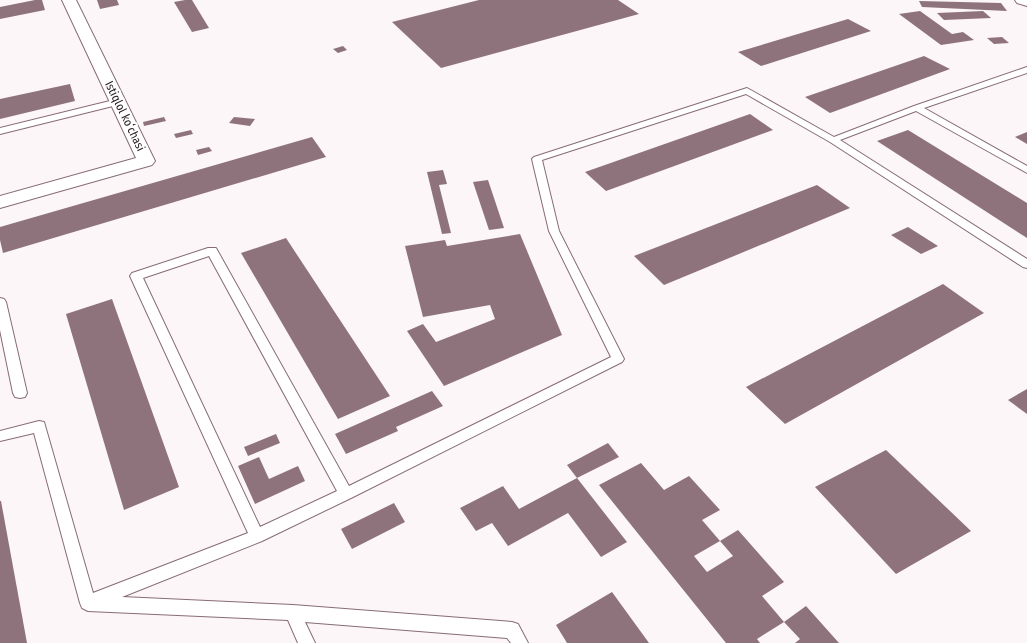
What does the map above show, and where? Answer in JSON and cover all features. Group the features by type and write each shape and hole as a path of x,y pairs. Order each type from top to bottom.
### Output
{"street":[{"name":"Istiqlol koʻchasi","path":"0,202 146,161 69,0"},
{"path":"1022,0 1027,2"}],"lane":[{"path":"833,140 917,108 1027,70"},
{"path":"88,603 257,536 346,494 618,359 554,231 537,159 746,91 833,140 1027,264"},
{"path":"0,131 118,102"},
{"path":"917,108 1027,170"},
{"path":"257,536 136,276 212,251 346,494"},
{"path":"0,302 20,393"},
{"path":"0,436 39,426 88,603"},
{"path":"88,603 293,613 512,630 520,643"},
{"path":"293,613 307,643"}],"building":[{"path":"42,0 45,10 0,19 0,7"},
{"path":"97,0 117,0 119,5 100,9"},
{"path":"192,0 209,28 192,32 174,2"},
{"path":"479,0 618,0 639,14 441,68 392,22"},
{"path":"919,1 1001,3 1007,11 922,7"},
{"path":"920,11 952,34 963,32 974,40 941,45 899,14"},
{"path":"983,11 991,18 944,20 937,13"},
{"path":"848,19 871,31 761,66 738,52"},
{"path":"1002,37 1009,43 994,44 987,38"},
{"path":"343,46 347,50 338,53 333,49"},
{"path":"924,56 950,69 830,113 805,97"},
{"path":"70,84 75,101 0,119 0,99"},
{"path":"750,114 773,130 606,191 585,172"},
{"path":"164,117 166,121 144,126 143,122"},
{"path":"234,117 255,119 250,126 229,123"},
{"path":"191,130 193,134 176,138 174,134"},
{"path":"908,130 1027,203 1027,238 877,141"},
{"path":"1027,132 1027,144 1015,137"},
{"path":"312,137 326,157 3,253 0,240 0,227"},
{"path":"209,147 212,151 198,155 196,150"},
{"path":"443,170 447,184 439,185 451,233 442,234 427,172"},
{"path":"488,180 504,228 489,230 473,182"},
{"path":"817,185 850,208 664,285 634,256"},
{"path":"908,227 938,246 921,254 891,235"},
{"path":"520,234 562,335 444,386 407,331 423,324 436,342 495,319 490,305 423,317 405,246 445,240 447,246"},
{"path":"286,238 390,396 338,419 241,253"},
{"path":"943,284 984,313 785,424 746,387"},
{"path":"112,299 179,487 124,510 66,314"},
{"path":"1027,389 1027,414 1008,400"},
{"path":"432,391 443,406 396,427 398,431 346,454 335,434"},
{"path":"276,434 280,443 248,456 244,447"},
{"path":"608,443 619,457 577,478 567,465"},
{"path":"886,450 971,531 896,574 815,487"},
{"path":"259,457 269,479 298,466 305,481 255,504 238,466"},
{"path":"641,463 664,490 689,476 720,510 702,520 720,541 738,530 784,582 762,596 784,622 757,639 760,643 726,643 599,485","holes":["720,541 733,556 707,572 694,556"]},
{"path":"577,478 627,542 601,557 568,513 508,546 492,523 476,531 460,508 503,486 519,509"},
{"path":"1,501 27,643 0,643"},
{"path":"394,503 405,522 352,549 341,529"},
{"path":"612,592 649,643 567,643 556,625"},
{"path":"806,606 839,643 795,643 800,639 784,622"}]}
